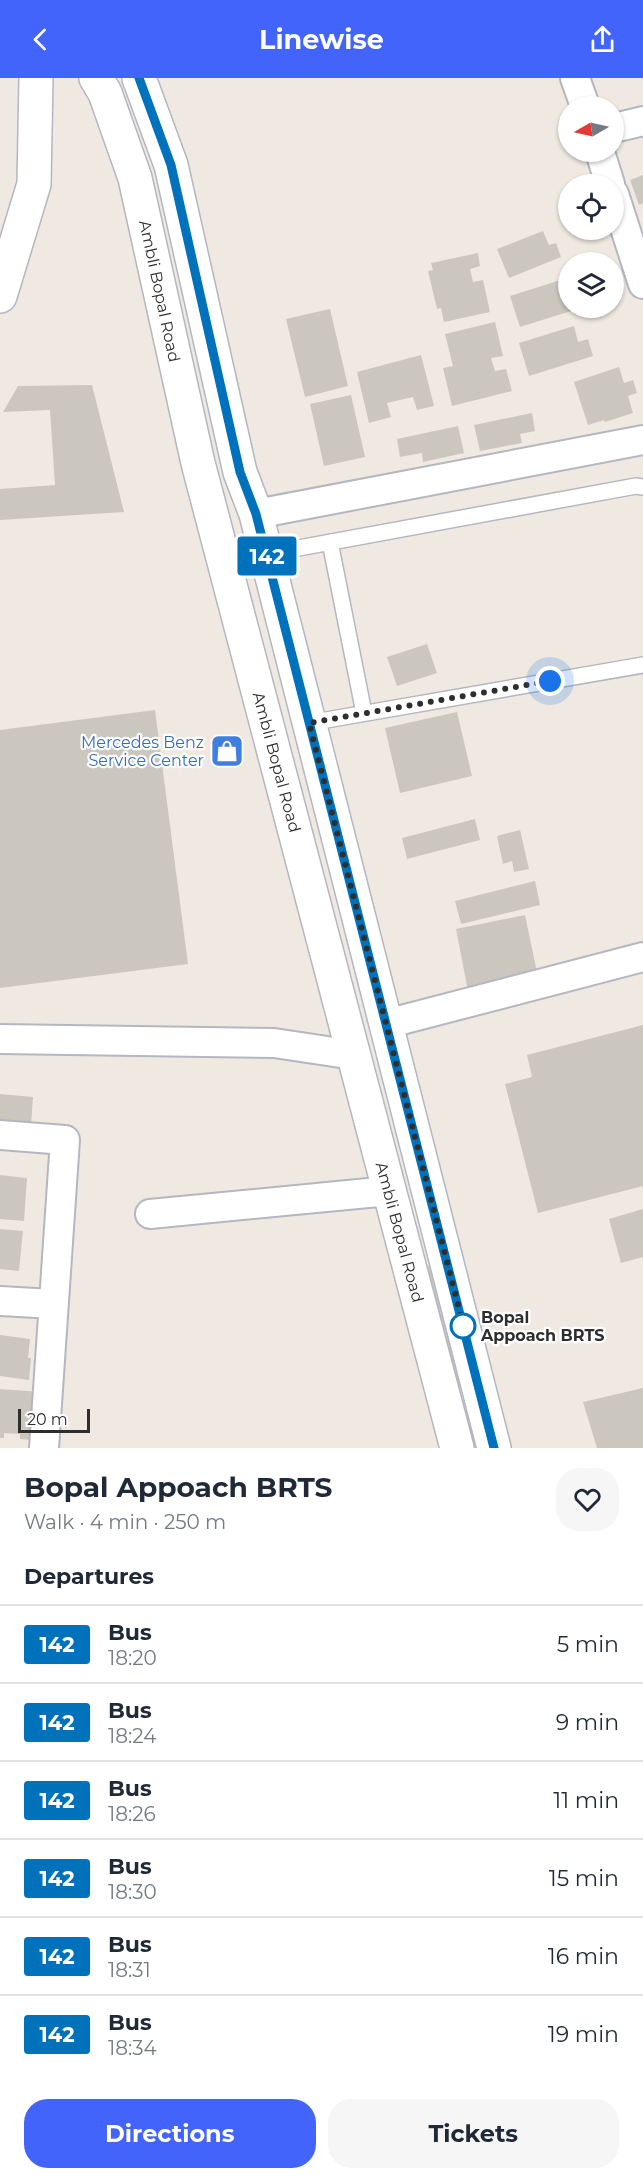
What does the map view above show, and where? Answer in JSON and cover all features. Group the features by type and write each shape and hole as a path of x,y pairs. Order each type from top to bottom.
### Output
{"street":[{"path":"0,296 34,184 36,78"},
{"name":"Ambli Bopal Road","path":"96,78 105,93 135,178 198,463 457,1448"},
{"path":"139,78 171,165 240,472 256,514 494,1448"},
{"path":"575,78 581,96"},
{"path":"624,126 643,121"},
{"path":"624,225 643,284"},
{"path":"256,514 643,440"},
{"path":"386,1024 643,957"},
{"path":"0,1040 274,1043 354,1055"},
{"path":"0,1135 65,1140 44,1448"},
{"path":"150,1214 389,1191"},
{"path":"0,1301 53,1304"}],"lane":[{"path":"266,554 643,486"},
{"path":"330,542 364,714"},
{"path":"309,723 643,664"}],"building":[{"path":"643,175 643,203 639,205 630,180"},
{"path":"543,231 549,245 556,243 559,252 558,258 509,278 497,249"},
{"path":"478,253 480,266 470,269 473,282 483,280 490,312 444,322 441,308 437,309 428,271 433,270 431,263"},
{"path":"558,281 558,315 520,327 510,296"},
{"path":"330,309 348,386 305,397 286,319"},
{"path":"495,322 503,356 491,358 495,371 506,369 512,391 452,406 443,368 453,366 445,334"},
{"path":"574,326 578,342 588,339 593,356 529,376 519,343"},
{"path":"421,355 434,406 417,410 413,397 387,403 391,417 369,423 357,372"},
{"path":"619,367 624,383 633,380 637,393 628,396 633,413 588,425 574,382"},
{"path":"92,385 124,512 0,520 0,489 55,485 50,410 3,412 18,386"},
{"path":"351,395 365,457 324,466 310,404"},
{"path":"532,413 535,431 520,434 522,443 480,451 474,425"},
{"path":"458,426 464,453 423,462 422,453 400,457 397,439"},
{"path":"427,644 437,673 397,686 387,657"},
{"path":"155,710 188,964 0,988 0,730"},
{"path":"457,712 472,776 400,793 385,728"},
{"path":"475,819 480,840 407,859 402,838"},
{"path":"520,830 529,869 514,872 512,861 503,864 497,836"},
{"path":"535,881 540,905 461,924 455,901"},
{"path":"525,915 538,977 468,991 456,929"},
{"path":"643,1025 643,1186 538,1213 505,1084 532,1077 527,1055"},
{"path":"0,1094 33,1097 31,1126 0,1123"},
{"path":"0,1175 27,1178 24,1221 0,1219"},
{"path":"643,1209 643,1257 621,1263 609,1219"},
{"path":"0,1229 23,1231 19,1271 0,1269"},
{"name":"Bopal Appoach BRTS","path":"424,1263 444,1276 468,1392 454,1385"},
{"path":"0,1335 30,1339 29,1380 0,1376"},
{"path":"643,1388 643,1448 597,1448 583,1402"},
{"path":"0,1389 41,1392 31,1440 20,1439 20,1434 4,1433 4,1438 0,1438"}],"bus line":[{"name":"142","path":"139,78 171,165 240,472 256,514 494,1448"}],"place":[{"name":"Mercedes Benz Service Center","path":"227,751"},
{"name":"Bopal Appoach BRTS","path":"463,1326"}],"route":[{"path":"463,1326 466,1336 309,723 550,681"}]}
